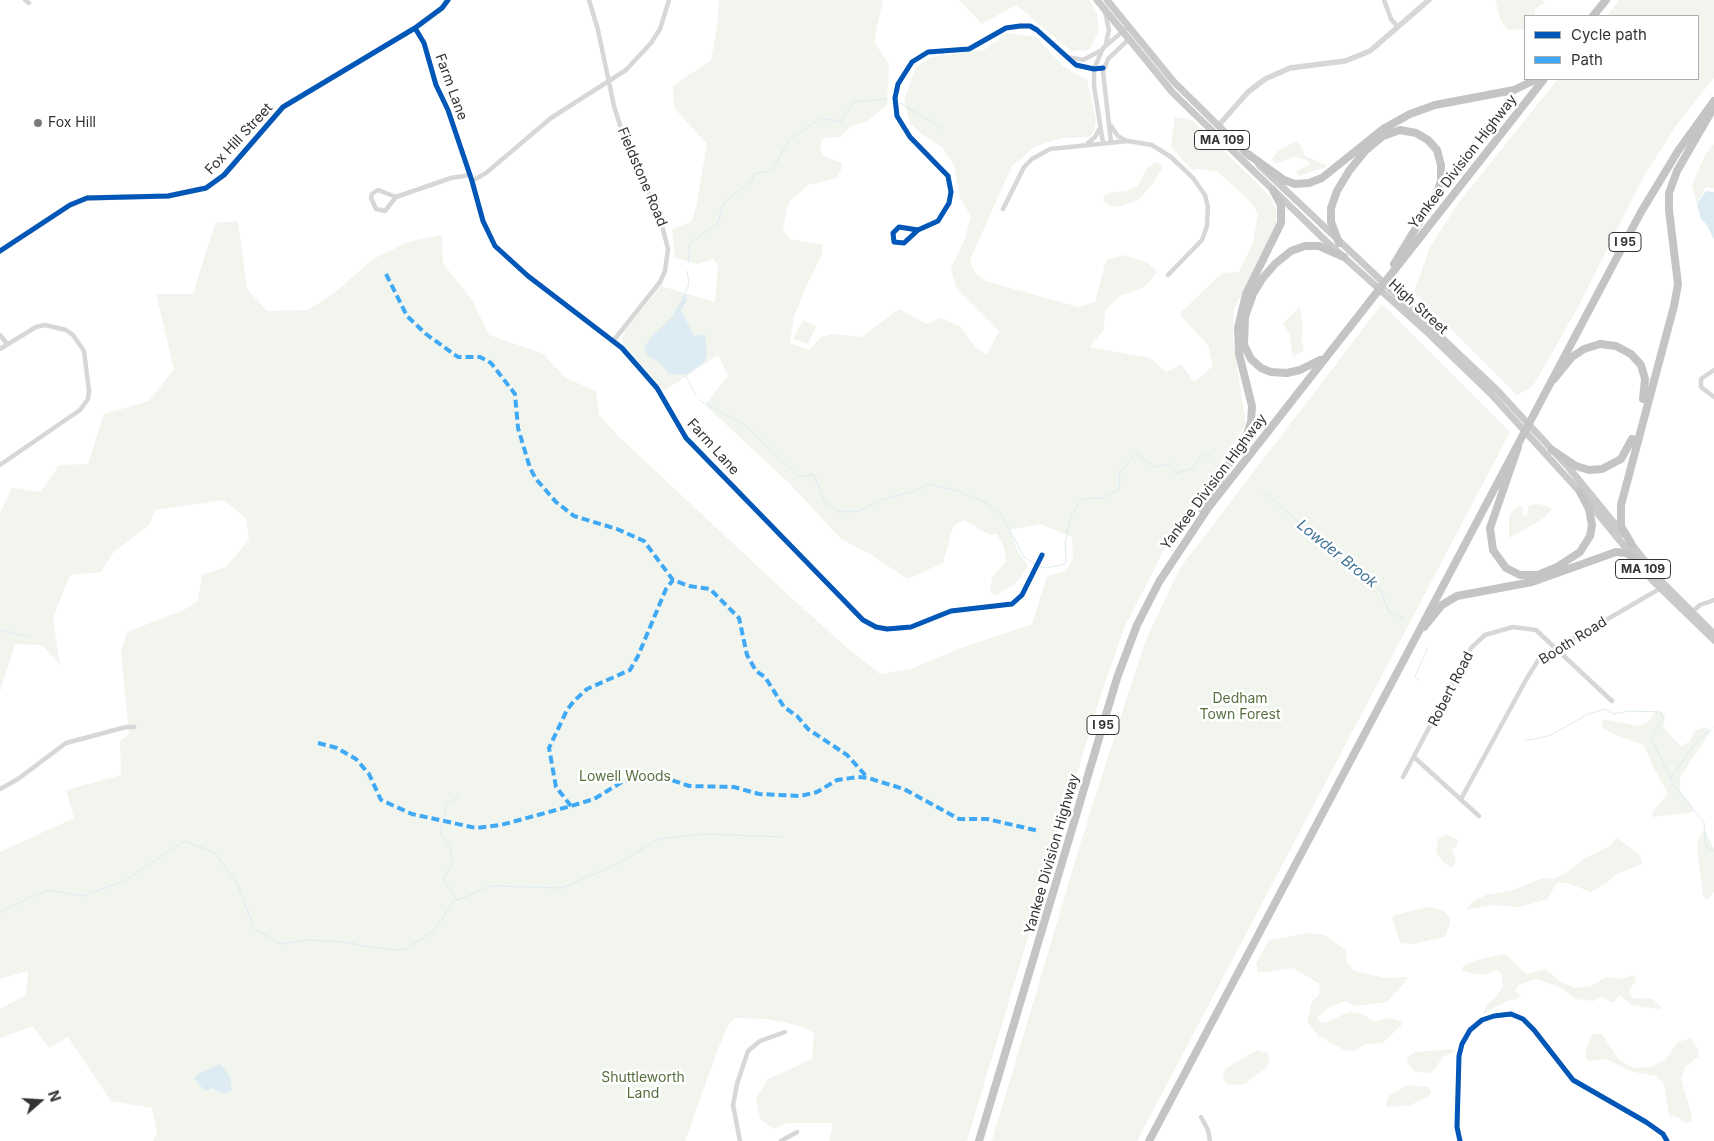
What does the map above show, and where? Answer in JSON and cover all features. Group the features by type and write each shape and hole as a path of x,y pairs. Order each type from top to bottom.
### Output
{"highway":[{"path":"1594,15 1606,0"},
{"path":"1245,152 1284,180 1299,184 1309,183 1322,178 1379,132 1406,115 1435,105 1514,90 1535,80"},
{"name":"Yankee Division Highway","path":"980,1141 1120,671 1148,603 1193,527 1543,80"},
{"name":"I 95","path":"1149,1141 1546,388 1656,185 1714,101"},
{"path":"1632,545 1621,526 1620,505 1674,306 1678,284 1669,210 1669,193 1677,171 1714,106"},
{"path":"1339,243 1332,222 1332,205 1339,187 1354,164 1374,143 1389,133 1406,130 1423,136 1433,145 1439,156 1442,168 1440,184 1435,198 1399,253 1389,275"},
{"path":"1193,527 1207,499 1246,437 1251,422 1252,406 1238,354 1238,328 1246,294 1281,223 1280,206 1273,190"},
{"path":"1324,358 1300,370 1287,373 1271,372 1261,368 1251,359 1244,345 1245,317 1250,300 1262,278 1291,251 1305,246 1319,246 1344,257"},
{"path":"1546,388 1575,354 1584,348 1600,344 1616,346 1632,354 1640,365 1645,378 1644,393 1631,443 1619,461 1602,469 1582,469 1569,463 1552,450"},
{"path":"1521,436 1515,462 1490,528 1493,550 1503,565 1520,575 1538,575 1556,567 1580,552 1590,536 1592,524 1589,509 1580,492"},
{"path":"1416,636 1442,604 1457,596 1532,582 1616,552 1626,553 1633,557"}],"main road":[{"name":"High Street","path":"1102,2 1128,27 1180,88 1339,243 1370,276 1445,339 1537,438 1633,557 1714,640"},
{"name":"High Street","path":"1102,2 1128,40 1173,93 1344,257 1370,276"},
{"name":"High Street","path":"1537,438 1552,450 1632,545 1662,587"},
{"name":"High Street","path":"1690,614 1714,634"}],"street":[{"name":"Fox Hill Street","path":"0,251 70,205 87,198 168,196 206,188 224,175 283,107 415,28 442,8 448,0"},
{"name":"Fieldstone Road","path":"589,0 614,106 627,147 659,214 668,249 665,270 660,282 614,340"},
{"path":"472,181 486,173 551,118 626,70 652,42 660,29 669,0"},
{"path":"1384,0 1391,18 1398,27"},
{"path":"1218,126 1248,92 1265,79 1293,67 1337,62 1360,56 1380,44 1429,0"},
{"path":"1102,2 1109,30 1094,69 1094,86 1103,143"},
{"path":"918,230 899,227 893,232 894,242 904,244 918,230 938,221 949,203 951,192 948,176 910,137 897,116 894,98 898,84 912,62 928,52 969,49 1006,28 1030,26 1076,65 1094,69 1103,68"},
{"path":"1062,54 1074,60 1083,60 1103,48 1128,27"},
{"name":"Farm Lane","path":"415,28 424,43 436,85 448,110 472,181 483,222 495,246 528,276 614,340 657,388 686,438 855,613 869,624 887,629 911,627 951,611 1012,604 1018,601 1037,569 1042,555"},
{"path":"1111,142 1102,80 1103,68 1113,53 1134,35"},
{"path":"1109,121 1115,134 1128,141"},
{"path":"1086,144 1097,134 1101,122"},
{"path":"1003,209 1018,177 1032,159 1058,147 1128,141 1152,145 1166,153 1193,178 1204,195 1208,219 1202,240 1168,275"},
{"path":"396,197 378,190 372,194 376,209 385,211 396,197 451,178 470,175"},
{"path":"0,347 36,327 45,325 66,330 84,351 89,391 88,399 80,410 0,465"},
{"path":"0,335 6,344"},
{"path":"1714,370 1701,378 1701,387 1714,397"},
{"name":"Booth Road","path":"1461,799 1530,672 1539,659 1662,587"},
{"path":"1690,614 1700,605 1714,600"},
{"name":"Robert Road","path":"1402,778 1415,758 1471,648 1478,640 1496,631 1527,628 1543,635 1612,701"},
{"path":"0,789 18,779 66,743 126,727 134,727"},
{"path":"1415,758 1479,816"},
{"path":"1460,1141 1457,1127 1459,1056 1462,1044 1470,1030 1482,1020 1494,1016 1512,1014 1523,1019 1534,1030 1573,1080 1646,1122 1663,1134 1667,1141"},
{"path":"740,1141 732,1105 748,1051 760,1041 785,1032"},
{"path":"1201,1117 1208,1130 1210,1141"},
{"path":"781,1141 797,1132"}],"green space":[{"path":"719,0 883,0 874,42 889,64 887,105 866,122 852,125 840,137 823,138 820,149 824,156 842,163 837,178 808,185 790,201 787,209 783,230 790,239 823,245 822,254 794,317 790,343 809,350 821,337 834,334 862,337 899,309 926,324 941,318 961,327 975,347 987,355 999,331 956,288 951,268 964,241 971,216 960,198 954,165 942,147 923,135 910,123 904,100 916,67 931,57 984,50 1007,33 1036,37 1063,66 1087,80 1096,120 1094,131 1089,137 1062,138 1036,146 1012,166 970,260 975,273 986,281 1078,307 1095,302 1106,260 1124,255 1148,263 1157,272 1144,287 1120,296 1105,310 1104,330 1089,347 1150,358 1167,372 1181,364 1194,382 1213,366 1208,345 1179,314 1222,273 1239,272 1253,243 1258,213 1249,200 1218,172 1201,169 1192,170 1171,147 1175,117 1192,120 1270,196 1277,211 1276,225 1234,309 1233,340 1246,424 1164,550 1125,626 1101,694 967,1141 829,1141 833,1123 787,1123 774,1129 760,1119 756,1098 768,1079 812,1059 814,1034 804,1027 787,1023 765,1019 735,1018 728,1025 718,1049 685,1141 153,1141 157,1133 152,1108 111,1101 68,1037 49,1048 33,1026 0,1038 0,1009 26,995 28,971 0,979 0,852 74,818 66,790 121,775 120,741 129,734 121,651 127,632 184,610 198,600 202,575 226,567 249,540 246,519 224,500 155,510 150,524 113,553 101,572 70,575 53,618 60,665 42,645 15,644 0,692 0,513 12,488 41,492 59,465 88,464 104,414 149,401 174,369 156,294 193,294 215,223 238,221 247,289 267,311 308,310 333,294 373,259 408,242 442,235 443,263 473,302 489,335 542,353 566,378 596,391 599,415 617,435 784,591 846,647 880,674 911,669 961,648 1032,624 1047,576 1066,571 1073,559 1072,537 1040,524 1010,530 1017,550 1028,566 1019,580 997,596 992,593 990,587 993,576 1006,562 1004,547 997,534 990,535 964,520 953,526 943,563 907,579 870,554 841,539 790,484 705,405 728,376 718,355 664,391 623,344 622,338 626,329 661,286 715,302 718,265 713,259 698,264 675,258 672,229 691,222 696,208 707,144 674,108 673,86 711,60 717,28"},
{"path":"959,0 1089,0 1097,13 1099,31 1089,50 1071,51 1016,5 982,24"},
{"path":"1495,0 1541,0 1545,2 1535,10 1535,15 1524,15 1524,29 1508,30 1501,21"},
{"path":"1619,0 1714,0 1714,78 1675,127 1643,178 1577,309 1533,386 1517,395 1414,292 1430,247 1459,202 1557,80 1699,80 1699,15 1608,15"},
{"path":"1296,141 1301,146 1305,156 1326,165 1326,167 1299,176 1296,171 1309,165 1310,163 1307,160 1294,157 1276,163 1271,161 1278,151"},
{"path":"1714,144 1714,188 1706,187 1697,204 1692,185 1705,155"},
{"path":"1155,162 1162,164 1162,169 1151,186 1138,200 1118,207 1110,206 1104,201 1103,197 1108,193 1126,191 1138,186 1147,168"},
{"name":"Dedham Town Forest","path":"1382,304 1510,432 1137,1141 992,1141 1079,848 1144,644 1180,568"},
{"path":"1300,307 1303,328 1301,339 1304,351 1293,356 1289,333 1283,323"},
{"path":"803,320 816,326 808,344 793,339"},
{"path":"1540,504 1552,509 1544,518 1509,538 1509,517 1512,511 1520,505 1523,508 1522,515 1527,516 1529,505"},
{"path":"1656,712 1663,713 1665,718 1663,727 1680,746 1689,742 1695,730 1706,727 1711,731 1680,777 1680,791 1694,810 1691,813 1652,817 1653,811 1667,795 1667,791 1654,769 1644,745 1613,734 1602,727 1603,719 1639,726 1651,720 1652,715"},
{"path":"1704,830 1714,848 1714,892 1707,900 1703,895 1697,848 1698,839"},
{"path":"1446,834 1458,840 1457,846 1452,849 1456,862 1452,867 1444,863 1436,852 1438,839"},
{"path":"1617,838 1640,855 1642,864 1616,874 1607,883 1591,892 1567,883 1557,883 1547,899 1538,902 1518,907 1493,905 1465,910 1475,900 1486,895 1514,890 1542,878 1554,879 1572,869 1580,861 1610,846"},
{"path":"1429,907 1443,910 1449,917 1450,923 1445,937 1412,944 1400,943 1392,918 1394,915"},
{"path":"1309,933 1325,935 1346,950 1347,962 1354,971 1385,978 1407,977 1406,981 1387,1002 1355,1006 1345,1001 1328,1008 1317,1018 1321,1023 1327,1022 1349,1012 1363,1014 1374,1022 1388,1018 1402,1023 1382,1043 1365,1044 1355,1051 1344,1050 1331,1043 1318,1035 1307,1022 1312,1001 1319,995 1320,984 1293,968 1258,973 1256,964 1269,940"},
{"path":"1503,954 1509,957 1526,974 1546,969 1559,981 1575,988 1591,986 1606,977 1622,979 1634,975 1636,980 1629,991 1632,998 1652,999 1662,1008 1631,1005 1620,995 1613,1003 1601,996 1594,1001 1575,999 1562,988 1536,979 1519,985 1515,991 1522,995 1516,999 1507,1001 1483,1014 1487,1005 1499,993 1503,985 1501,973 1496,970 1485,975 1469,973 1462,970 1463,966 1477,960"},
{"path":"1593,1034 1602,1034 1619,1060 1634,1068 1651,1067 1657,1064 1666,1059 1678,1042 1691,1038 1698,1049 1699,1056 1685,1067 1681,1078 1692,1116 1691,1122 1685,1123 1680,1118 1669,1115 1664,1084 1656,1076 1629,1071 1607,1059 1590,1061 1586,1058 1586,1049"},
{"path":"1257,1050 1267,1053 1270,1060 1266,1068 1245,1084 1229,1085 1225,1082 1223,1074 1226,1068"},
{"path":"1455,1050 1454,1052 1443,1057 1433,1071 1428,1073 1414,1071 1407,1062 1408,1057 1415,1052"},
{"path":"1407,1085 1428,1087 1431,1091 1430,1095 1411,1105 1387,1107 1386,1103 1390,1095"}],"shaded area":[{"path":"1706,191 1714,192 1714,240 1707,225 1701,219 1697,204"},
{"path":"685,294 687,300 681,310 694,336 705,334 707,354 704,363 687,374 669,374 659,362 649,357 644,349 650,338 672,317"},
{"path":"220,1064 230,1076 232,1089 227,1093 221,1093 212,1088 205,1091 194,1078 198,1074"}],"waterway":[{"name":"Lowder Brook","path":"688,263 690,243 718,223 723,204 752,180 754,174 772,170 789,140 821,118 841,122 853,102 886,99"},
{"name":"Lowder Brook","path":"900,103 942,128"},
{"name":"Lowder Brook","path":"685,294 689,284 687,271"},
{"name":"Lowder Brook","path":"685,374 696,395"},
{"name":"Lowder Brook","path":"699,400 746,426 798,476 814,475 825,502 840,512 859,511 884,499 915,491 928,484 959,491 988,504 1002,516 1024,557 1035,564"},
{"name":"Lowder Brook","path":"1038,566 1045,568 1062,565 1066,562 1065,543 1071,516 1082,499 1101,498 1119,490 1120,472 1136,453 1155,467 1171,464 1176,473 1191,469 1204,453 1213,457"},
{"name":"Lowder Brook","path":"1264,492 1344,562 1378,584 1389,612 1403,618"},
{"path":"0,630 30,637"},
{"name":"Lowder Brook","path":"1420,681 1415,676 1427,650 1426,648"},
{"name":"Lowder Brook","path":"1526,739 1530,740 1551,735 1588,714 1605,709 1613,714 1628,711 1661,712 1663,719 1651,738 1674,786 1704,822 1707,847 1714,851"},
{"path":"1670,779 1698,740 1713,728"},
{"path":"443,819 447,804 460,796"},
{"path":"442,823 441,835 450,846 452,864 443,880 457,900"},
{"path":"0,912 47,890 83,896 124,881 184,841 214,852 237,883 254,928 281,944 306,940 345,942 375,948 403,950 434,931 453,902 491,886 562,888 617,864 659,839 705,834 783,837"}],"marked path":[{"path":"386,274 407,316 426,334 458,357 480,357 491,363 515,394 518,428 530,468 536,479 556,502 574,516 617,529 644,541 673,580 689,586 710,589 739,618 747,655 756,671 765,677 784,707 797,716 808,729 847,755 868,778"},
{"path":"571,806 556,787 549,748 567,710 574,701 587,689 630,670 638,656 666,589 673,580"},
{"path":"318,743 337,748 356,759 369,774 381,800 412,814 476,828 501,825 571,806 594,799 622,782 647,776 660,776 689,786 734,787 759,794 800,796 817,792 837,780 858,777 868,778 904,789 959,819 987,819 1039,831"}],"cycle path":[{"path":"0,251 70,205 87,198 168,196 206,188 224,175 283,107 415,28 442,8 448,0"},
{"path":"918,230 904,243 894,242 893,233 899,227 918,230 938,221 949,203 951,192 948,176 910,137 897,116 895,98 898,84 912,62 928,52 969,49 1006,28 1030,26 1076,65 1094,69 1103,68"},
{"path":"415,28 424,43 436,85 448,110 472,181 483,221 495,246 528,276 622,348 657,388 686,438 863,620 876,627 887,629 911,627 951,611 1012,604 1022,595 1042,555"},
{"path":"1460,1141 1457,1127 1459,1056 1462,1044 1470,1030 1482,1020 1511,1014 1523,1019 1534,1030 1573,1080 1646,1122 1663,1134 1667,1141"}],"place":[{"name":"Fox Hill","path":"38,123"}],"park label":[{"name":"Lowell Woods","path":"625,777"},
{"name":"Shuttleworth Land","path":"643,1086"}]}
